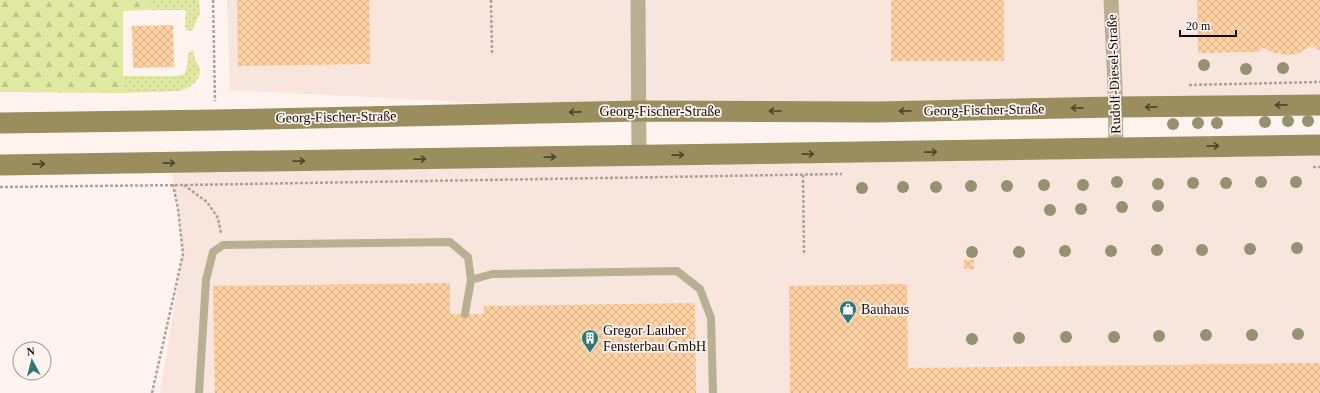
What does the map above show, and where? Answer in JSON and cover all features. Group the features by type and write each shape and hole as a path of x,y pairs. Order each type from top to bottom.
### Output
{"main road":[{"name":"Georg-Fischer-Straße","path":"0,123 639,111 877,112 1116,107 1320,105"},
{"path":"0,165 1320,146"}],"street":[{"path":"638,0 639,156"},
{"name":"Rudolf-Diesel-Straße","path":"1111,0 1116,107 1116,148"}],"lane":[{"path":"199,393 206,280 213,252 223,244 450,242 468,257 471,280 465,314"},
{"path":"471,280 492,274 676,271 700,289 711,318 713,393"}],"path":[{"path":"213,0 216,120"},
{"path":"492,0 492,53"},
{"path":"152,393 183,254 171,163"},
{"path":"1307,167 1320,167"},
{"path":"0,187 842,174"},
{"path":"803,175 804,253"},
{"path":"184,185 207,202 218,218 223,244"}],"shaded area":[{"path":"227,0 1320,0 1320,105 639,111 230,90"},
{"path":"1320,145 1320,393 160,393 183,254 171,163"}],"green space":[{"path":"0,0 150,0 150,10 123,11 123,93 0,92"},
{"path":"150,0 199,0 200,13 192,31 186,30 186,10 150,10"},
{"path":"191,51 194,51 200,71 198,79 191,86 179,91 123,93 123,76 176,76 185,74 188,54"}],"building":[{"path":"237,0 369,0 370,64 238,66"},
{"path":"891,0 1004,0 1004,61 891,61"},
{"path":"1197,0 1320,0 1320,50 1317,50 1313,45 1297,54 1288,55 1270,52 1262,47 1259,52 1198,53"},
{"path":"173,25 174,67 133,68 132,26"},
{"path":"964,260 974,260 974,269 964,269"},
{"path":"450,283 450,314 484,314 484,306 695,303 696,393 215,393 213,286"},
{"name":"Bauhaus","path":"907,284 908,368 1320,363 1320,393 790,393 789,286"}],"place":[{"name":"Bauhaus","path":"848,324"},
{"name":"Gregor Lauber Fensterbau GmbH","path":"590,353"}]}
